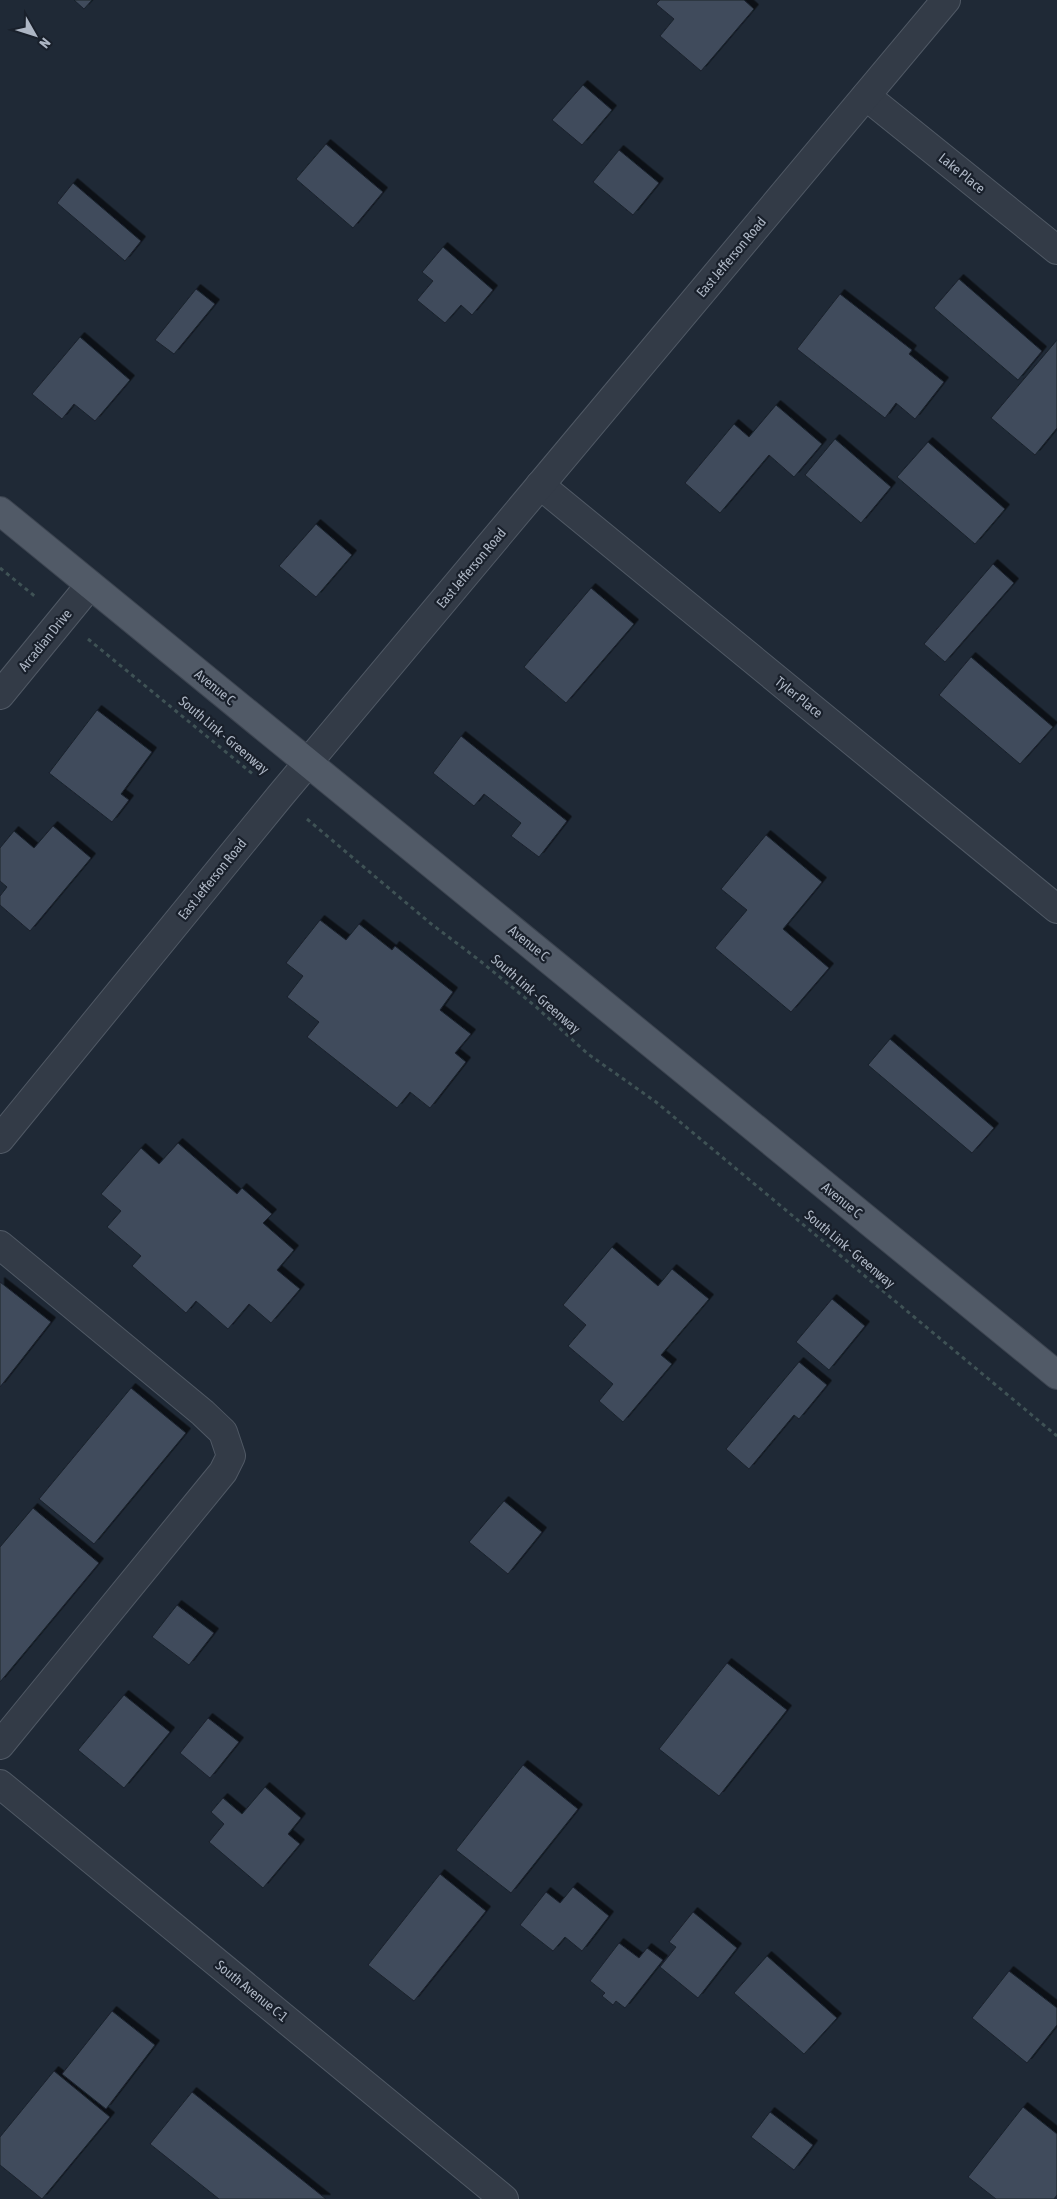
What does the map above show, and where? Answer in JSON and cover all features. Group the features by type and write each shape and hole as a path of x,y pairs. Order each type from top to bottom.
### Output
{"main road":[{"name":"Avenue C","path":"0,512 1057,1375"}],"street":[{"name":"East Jefferson Road","path":"0,1139 280,796 946,0"},
{"name":"Lake Place","path":"866,96 1057,250"},
{"name":"Tyler Place","path":"540,485 1057,909"},
{"name":"Arcadian Drive","path":"0,695 90,585"},
{"path":"0,1245 203,1413 223,1432 231,1456 223,1472 0,1745"},
{"name":"South Avenue C-1","path":"0,1784 504,2199"}],"path":[{"name":"South Link - Greenway","path":"0,568 280,796 430,923 479,960 588,1054 656,1102 1057,1436"}],"building":[{"path":"74,0 92,0 84,9"},
{"path":"660,0 744,0 754,9 701,71 660,36 674,19 656,4"},
{"path":"583,85 612,110 582,145 552,120"},
{"path":"326,144 383,192 353,228 296,179"},
{"path":"619,150 659,183 633,215 593,182"},
{"path":"73,183 141,241 125,261 57,203"},
{"path":"443,247 493,290 472,315 461,305 445,323 417,300 433,281 422,272"},
{"path":"959,279 1042,351 1018,380 934,308"},
{"path":"196,289 215,304 174,354 155,340"},
{"path":"840,294 912,350 909,354 944,382 915,419 896,403 885,418 797,349"},
{"path":"80,337 130,380 95,421 74,404 62,419 32,394"},
{"path":"1057,340 1057,428 1035,455 991,418"},
{"path":"776,405 822,444 794,477 769,455 720,513 685,483 734,424 749,437"},
{"path":"835,439 891,487 861,523 805,475"},
{"path":"928,442 1005,509 975,544 897,477"},
{"path":"316,524 352,555 316,597 279,566"},
{"path":"993,564 1014,583 945,662 924,644"},
{"path":"591,588 634,624 566,703 524,667"},
{"path":"971,657 1053,727 1020,764 939,695"},
{"path":"97,710 152,752 121,794 129,800 112,822 49,773"},
{"path":"461,736 567,821 539,857 511,836 521,823 484,794 474,806 433,773"},
{"path":"53,826 91,858 30,931 0,905 0,896 7,887 0,881 0,848 14,831 34,848"},
{"path":"766,835 822,882 783,929 829,968 791,1012 715,948 747,910 721,889"},
{"path":"320,920 346,940 359,924 392,950 395,946 453,992 440,1010 471,1034 455,1053 466,1062 430,1108 410,1092 397,1108 307,1037 319,1022 287,997 303,976 286,963"},
{"path":"890,1039 994,1128 972,1153 868,1065"},
{"path":"178,1143 237,1194 242,1188 272,1214 263,1223 294,1250 277,1270 300,1289 271,1323 249,1304 228,1329 196,1301 186,1313 132,1266 141,1256 107,1227 121,1211 101,1194 141,1148 159,1164"},
{"path":"612,1247 658,1286 672,1269 709,1299 661,1355 672,1364 623,1422 599,1401 613,1384 568,1346 586,1325 563,1305"},
{"path":"0,1282 51,1322 0,1387"},
{"path":"832,1299 865,1326 829,1370 796,1342"},
{"path":"799,1362 827,1385 799,1419 794,1415 749,1469 726,1449"},
{"path":"131,1388 186,1433 94,1544 39,1499"},
{"path":"504,1501 542,1532 508,1574 469,1542"},
{"path":"33,1508 99,1563 0,1682 0,1547"},
{"path":"177,1605 214,1633 189,1665 152,1637"},
{"path":"727,1663 787,1710 719,1796 659,1749"},
{"path":"124,1695 170,1732 124,1788 78,1750"},
{"path":"208,1718 239,1742 210,1778 180,1753"},
{"path":"523,1765 578,1809 511,1893 456,1850"},
{"path":"265,1787 301,1818 288,1834 300,1844 263,1888 209,1842 224,1824 211,1812 223,1798 242,1814"},
{"path":"440,1874 486,1911 414,2001 368,1965"},
{"path":"573,1887 609,1916 582,1951 565,1937 553,1951 520,1925 546,1892 560,1903"},
{"path":"693,1912 737,1948 698,1998 660,1967 676,1947 669,1942"},
{"path":"619,1943 639,1958 647,1948 663,1960 625,2008 616,2001 613,2005 602,1996 605,1993 590,1981"},
{"path":"767,1956 837,2018 804,2054 734,1993"},
{"path":"1009,1971 1057,2008 1057,2025 1027,2063 972,2018"},
{"path":"112,2011 155,2045 106,2109 62,2074"},
{"path":"54,2071 110,2117 42,2199 0,2165 0,2137"},
{"path":"192,2092 326,2199 219,2199 150,2144"},
{"path":"1023,2107 1057,2134 1057,2195 1054,2199 996,2199 968,2177"},
{"path":"770,2112 813,2145 794,2170 751,2137"}]}
